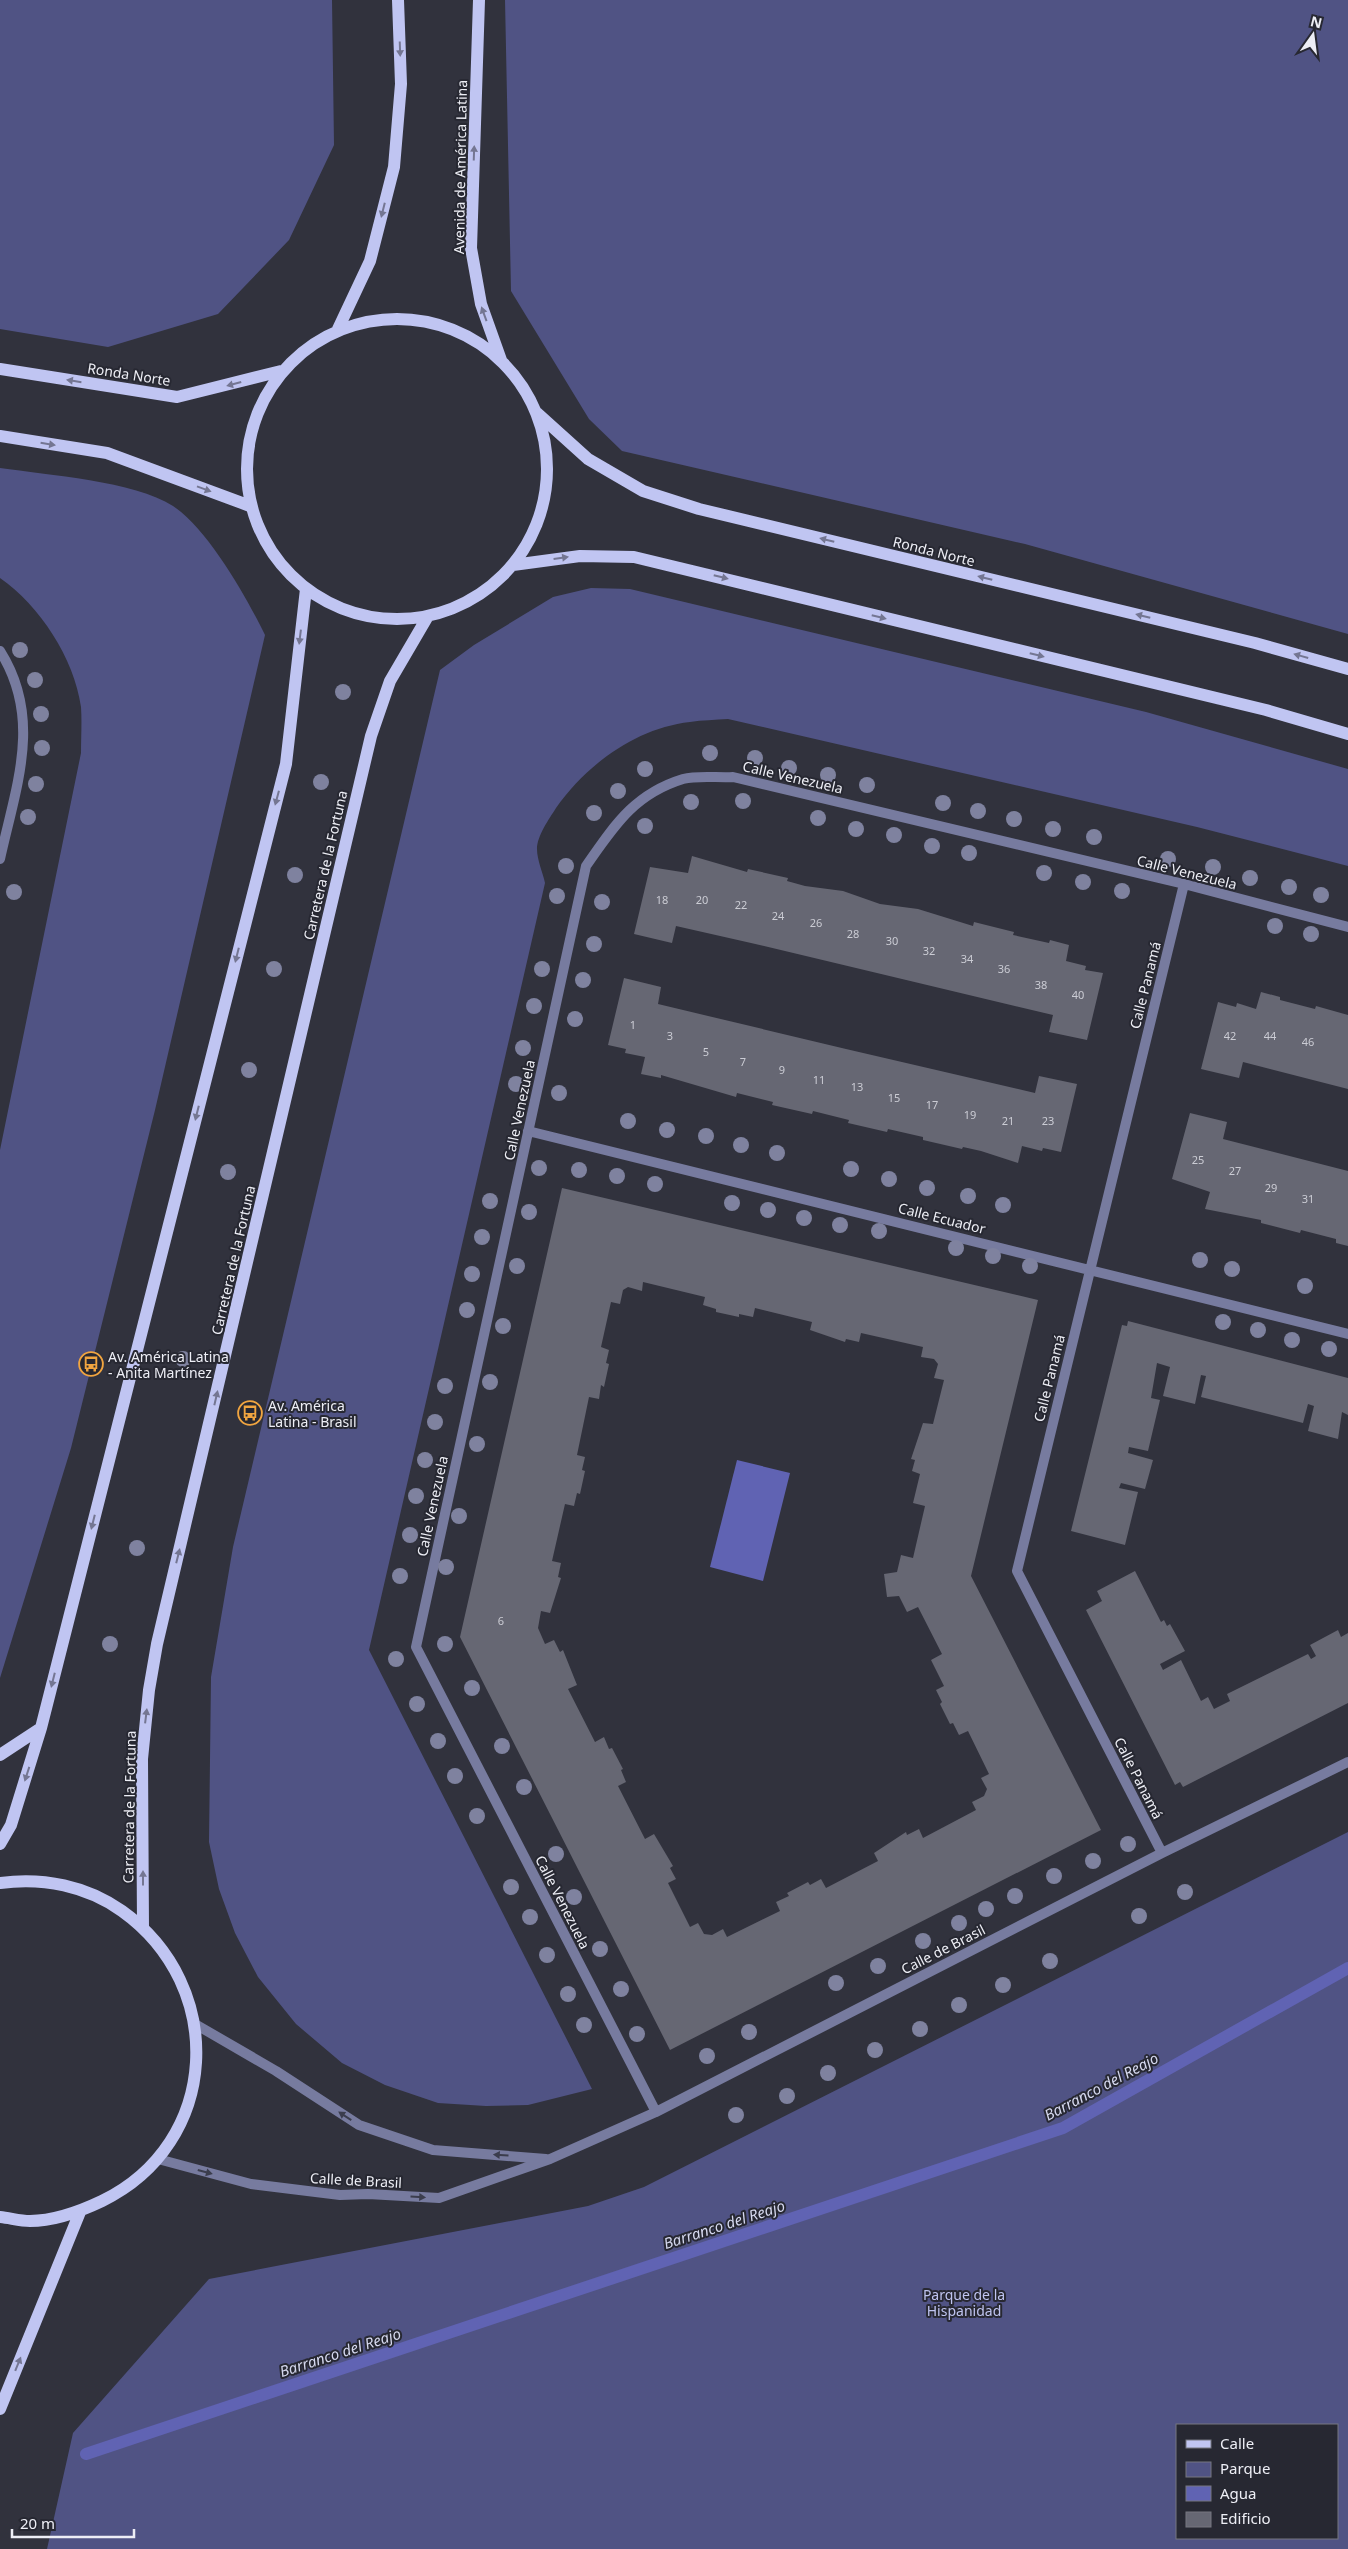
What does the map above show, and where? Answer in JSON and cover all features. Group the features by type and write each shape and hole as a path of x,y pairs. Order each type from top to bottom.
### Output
{"main road":[{"path":"338,329 370,261 394,167 401,84 398,0"},
{"name":"Avenida de América Latina","path":"479,0 471,248 480,304 501,360"},
{"path":"381,319 424,320 465,334 501,360 522,384 537,413 547,452 546,492 534,531 513,565 489,589 460,606 428,616 386,619 344,610 306,589 271,553 250,506 246,458 256,412 281,371 308,347 338,329 381,319"},
{"name":"Ronda Norte","path":"0,369 177,397 281,371"},
{"name":"Ronda Norte","path":"537,413 588,459 643,491 698,509 1245,641 1348,669"},
{"path":"0,436 107,453 250,506"},
{"path":"513,565 580,556 634,557 1266,710 1348,734"},
{"path":"0,1844 11,1825 41,1728 286,764 306,589"},
{"name":"Carretera de la Fortuna","path":"143,1927 142,1759 149,1690 157,1644 371,736 390,681 428,616"},
{"path":"0,1755 41,1728"},
{"path":"0,1884 20,1880 64,1884 107,1900 143,1927 167,1955 185,1988 195,2024 197,2060 191,2096 178,2129 158,2159 122,2191 80,2212 31,2221 0,2217"},
{"path":"0,2409 80,2212"}],"street":[{"path":"0,651 10,667 22,700 24,724 23,751 0,859"},
{"name":"Calle Venezuela","path":"656,2112 416,1647 586,866 612,829 644,796 685,779 733,777 1184,884 1348,927"},
{"name":"Calle Panamá","path":"1162,1852 1016,1571 1184,884"},
{"name":"Calle Ecuador","path":"528,1131 1348,1334"},
{"name":"Calle de Brasil","path":"158,2159 251,2184 340,2195 368,2194 439,2198 550,2159 656,2112 1162,1852 1348,1762"},
{"name":"Calle de Brasil","path":"195,2024 276,2071 359,2126 433,2150 550,2159"}],"green space":[{"path":"0,0 332,0 334,145 289,240 218,314 108,347 0,329"},
{"path":"505,0 1348,0 1348,634 1025,544 622,451 589,419 511,291"},
{"path":"0,468 114,485 156,497 173,506 200,531 213,547 248,602 265,635 155,1110 71,1448 0,1678 0,1150 81,753 81,707 71,670 53,635 29,603 0,578"},
{"path":"591,588 630,589 1146,712 1348,769 1348,866 1197,827 728,719 695,721 670,726 650,732 632,741 597,763 568,792 556,808 539,839 538,858 545,883 369,1650 592,2089 528,2105 486,2106 438,2103 385,2085 342,2063 296,2024 258,1977 235,1933 219,1889 209,1842 211,1677 233,1547 440,670 474,645 553,597"},
{"name":"Parque de la Hispanidad","path":"1348,1832 1348,2549 47,2549 73,2433 209,2279 588,2206 644,2187"}],"water":[{"path":"737,1460 790,1473 763,1581 710,1567"}],"building":[{"path":"692,856 747,872 748,869 788,878 787,881 805,886 843,891 880,904 918,909 973,926 974,922 1014,932 1013,935 1049,943 1050,940 1069,945 1066,961 1086,966 1085,970 1103,973 1087,1040 1049,1032 1053,1015 751,943 676,926 672,943 634,934 650,867 688,873"},
{"path":"624,978 661,987 658,1004 846,1049 1035,1093 1039,1076 1077,1084 1061,1152 1043,1148 1042,1151 1022,1146 1018,1163 981,1151 963,1147 962,1149 923,1140 923,1137 888,1129 887,1132 848,1123 849,1120 813,1111 812,1114 772,1105 773,1102 737,1093 736,1097 661,1075 661,1078 641,1074 645,1057 625,1053 626,1049 608,1045"},
{"path":"1261,992 1280,997 1280,1000 1315,1009 1316,1006 1348,1015 1348,1089 1243,1062 1239,1078 1201,1069 1218,1002 1236,1007 1237,1003 1256,1009"},
{"path":"1190,1113 1227,1122 1223,1139 1348,1171 1348,1246 1336,1243 1336,1239 1301,1230 1300,1233 1261,1223 1261,1220 1205,1209 1210,1192 1172,1179"},
{"path":"562,1188 1038,1300 971,1576 1101,1830 670,2050 460,1637","holes":["643,1282 705,1297 703,1305 716,1309 716,1312 739,1317 739,1314 753,1317 755,1308 812,1322 810,1330 845,1342 846,1339 859,1342 861,1333 923,1347 921,1357 934,1359 938,1364 934,1378 944,1380 933,1424 923,1423 911,1459 915,1460 912,1471 920,1474 913,1503 925,1506 913,1558 901,1555 897,1572 884,1574 887,1597 899,1596 907,1612 918,1607 942,1654 931,1660 944,1686 936,1690 942,1702 940,1704 950,1724 953,1723 959,1735 968,1731 989,1774 981,1778 987,1789 984,1796 972,1802 976,1810 923,1838 919,1829 907,1835 906,1832 874,1853 878,1861 826,1888 821,1879 810,1885 808,1882 787,1893 789,1896 776,1902 780,1911 727,1937 723,1929 712,1935 704,1934 698,1923 690,1927 668,1883 676,1879 670,1868 673,1866 654,1834 645,1839 618,1786 626,1782 621,1770 623,1769 612,1748 609,1749 604,1737 595,1742 568,1689 577,1685 563,1650 560,1652 554,1640 545,1644 538,1628 541,1611 550,1613 561,1578 558,1577 561,1563 552,1561 565,1504 574,1506 577,1493 580,1494 585,1471 582,1470 585,1457 577,1455 589,1397 599,1399 601,1385 604,1387 609,1364 606,1363 609,1350 601,1347 611,1302 620,1304 623,1290 628,1287 642,1291"]},
{"path":"1128,1321 1348,1378 1348,1415 1342,1412 1338,1439 1308,1431 1314,1406 1308,1404 1303,1423 1201,1397 1206,1376 1201,1375 1195,1404 1163,1396 1170,1367 1157,1363 1151,1398 1160,1400 1148,1451 1129,1447 1128,1453 1153,1460 1145,1489 1121,1483 1119,1488 1138,1492 1125,1545 1071,1531 1122,1325 1127,1326"},
{"path":"1135,1571 1161,1622 1164,1620 1167,1626 1170,1624 1185,1651 1160,1664 1163,1670 1181,1660 1201,1701 1208,1697 1214,1709 1230,1701 1227,1694 1308,1654 1311,1659 1316,1656 1310,1645 1338,1630 1341,1637 1348,1633 1348,1703 1183,1787 1180,1782 1175,1785 1086,1610 1102,1601 1097,1591"}],"waterway":[{"name":"Barranco del Reajo","path":"86,2454 1063,2128 1348,1968"}],"place":[{"name":"Av. América Latina - Anita Martínez","path":"91,1364"},
{"name":"Av. América Latina - Brasil","path":"250,1413"}]}
